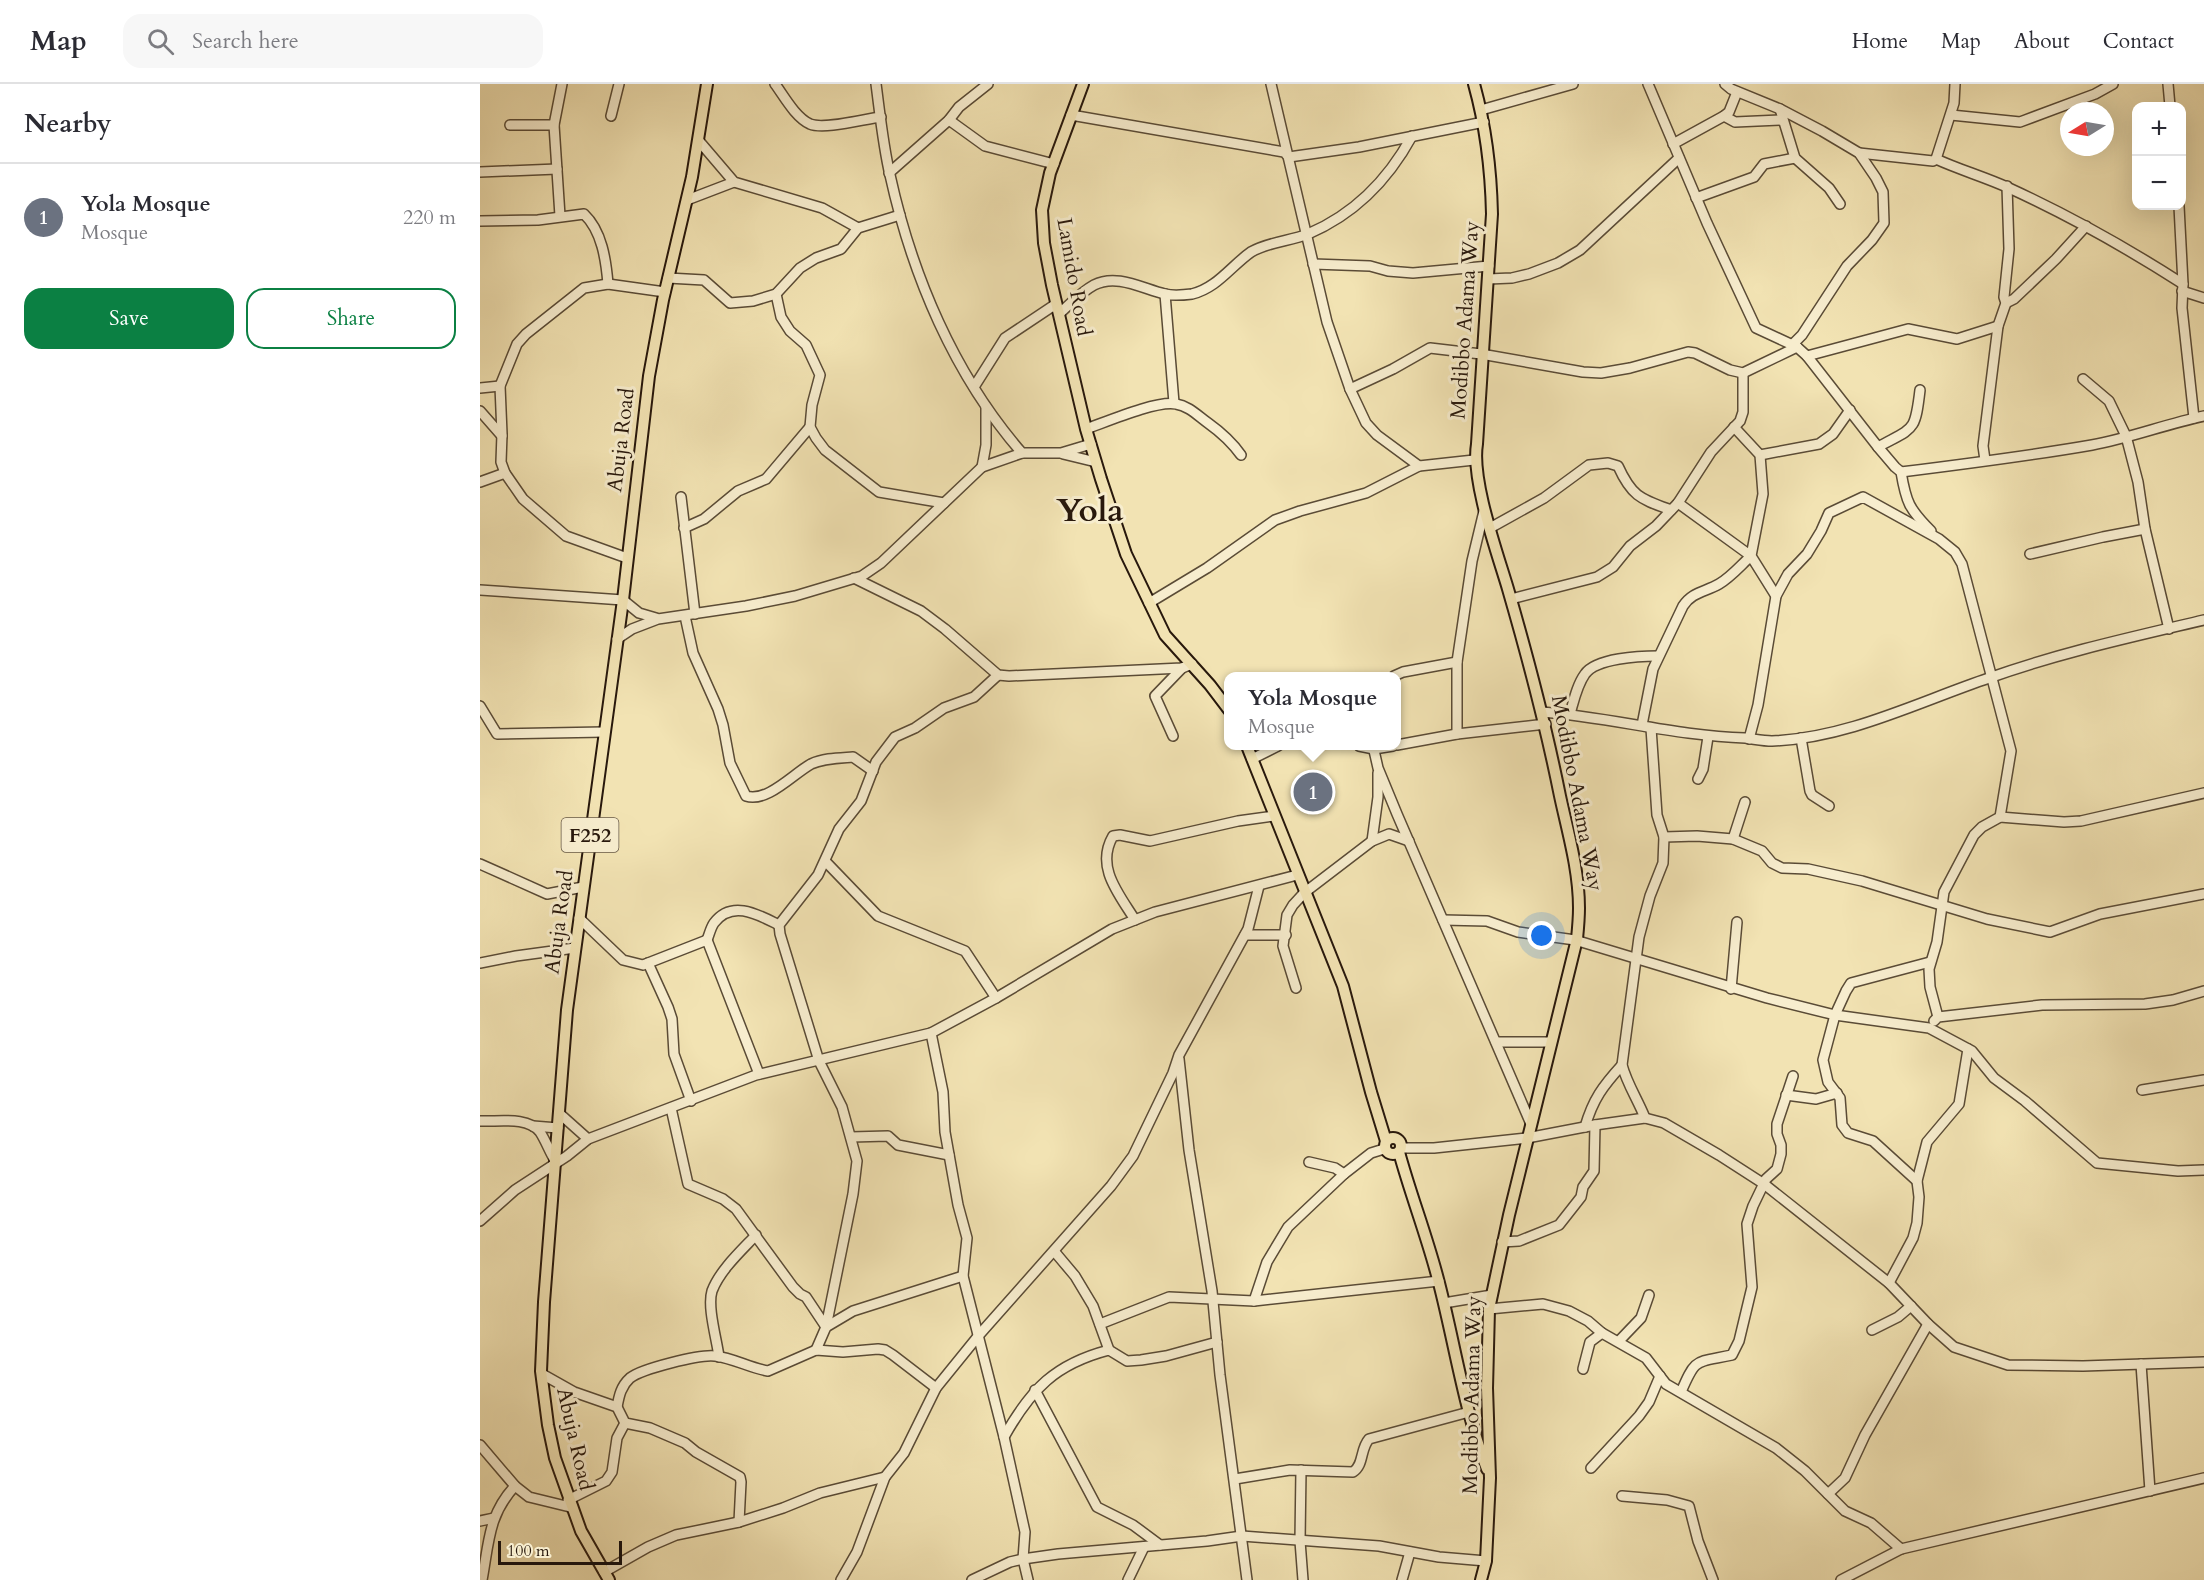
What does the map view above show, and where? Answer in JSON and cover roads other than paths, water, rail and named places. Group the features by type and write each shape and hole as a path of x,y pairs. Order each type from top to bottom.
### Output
{"main road":[{"name":"Abuja Road","path":"607,1576 581,1531 569,1503 555,1458 548,1425 542,1374 544,1302 567,1010 623,600 649,376 665,292 699,141 707,84"},
{"name":"Lamido Road","path":"1083,84 1045,191 1042,210 1044,243 1058,309 1086,429 1126,554 1165,634 1187,666 1224,705"},
{"name":"Modibbo Adama Way","path":"1474,84 1484,122 1491,176 1489,266 1474,460 1478,467 1490,528 1546,724 1577,877 1580,908 1577,939 1502,1242 1489,1309 1487,1388 1490,1478 1485,1561 1481,1580"},
{"path":"1249,750 1343,986 1380,1120 1407,1180 1439,1281 1469,1412 1490,1478"}],"street":[{"path":"560,216 554,125 562,84"},
{"path":"611,116 619,84"},
{"path":"775,84 794,109 811,124 828,125 881,117"},
{"path":"876,84 890,173 900,215 924,290 949,342 986,408 1022,453"},
{"path":"890,173 949,120 959,107 988,84"},
{"path":"1271,84 1327,322 1350,389 1366,423 1377,435 1419,466"},
{"path":"1481,110 1573,84"},
{"path":"1648,84 1696,198 1756,328 1797,347"},
{"path":"1725,84 1737,92 1822,131 1858,153 1883,192 1884,223 1872,240 1847,266 1802,335 1793,344 1807,356 1894,467 1901,472 2094,445 2199,417 2182,308 2179,210"},
{"path":"1936,159 1954,103 1955,84"},
{"path":"1950,115 2020,122 2095,94 2114,84"},
{"path":"2168,84 2170,102"},
{"path":"1673,144 1729,112 1737,92"},
{"path":"1780,110 1795,158 1830,188 1840,204"},
{"path":"1071,115 1284,152 1289,157"},
{"path":"1724,116 1735,122 1782,120"},
{"path":"949,120 985,146 1054,164"},
{"path":"1289,157 1338,151 1484,122"},
{"path":"510,125 554,125"},
{"path":"974,387 1005,338 1106,280 1124,282 1165,294 1192,294 1209,288 1253,251 1306,234 1342,215 1364,199 1398,162 1412,136"},
{"path":"699,141 734,182 822,208 858,228"},
{"path":"1858,153 1933,161 1936,159 2007,186 2127,248 2182,288 2204,298"},
{"path":"1488,279 1512,278 1529,274 1580,250 1679,158"},
{"path":"1696,198 1754,177 1764,165 1795,158"},
{"path":"480,172 557,170"},
{"path":"687,200 734,182"},
{"path":"1985,460 1983,446 1998,326 2006,303 2004,297 2009,249 2007,186"},
{"path":"480,221 538,220 579,213 587,216 600,239 606,261 608,284"},
{"path":"668,278 704,280 730,303 753,301 776,294 800,268 816,258 841,249 858,228 900,215"},
{"path":"2006,303 2056,259 2086,226"},
{"path":"1313,264 1370,266 1388,271 1413,273 1489,266"},
{"path":"627,558 566,536 523,499 505,473 501,462 500,386 517,344 526,334 584,288 608,284 665,292"},
{"path":"776,294 781,317 790,331 806,345 819,375 810,427 825,450 879,492 944,503"},
{"path":"1165,294 1174,403"},
{"path":"1807,356 1908,329 1957,339 1998,326"},
{"path":"1350,389 1393,369 1430,348 1601,373 1695,352 1730,370 1743,373 1797,347"},
{"path":"1511,599 1598,577 1612,567 1630,546 1656,526 1675,506 1711,452 1740,421 1743,412 1743,373"},
{"path":"2084,379 2109,401 2126,436 2169,629"},
{"path":"480,388 500,386"},
{"path":"1878,447 1911,430 1917,416 1920,390"},
{"path":"1086,429 1144,409 1174,403 1187,407 1220,431 1230,439 1241,455"},
{"path":"982,467 986,444 986,408"},
{"path":"480,411 502,436"},
{"path":"1760,455 1819,444 1833,434 1850,411"},
{"path":"684,528 704,519 738,490 766,478 810,427"},
{"path":"1645,1118 1636,1095 1626,1080 1622,1065 1643,918 1663,863 1664,837 1657,815 1646,726 1658,656 1688,598 1717,585 1751,556 1763,494 1760,455 1734,427"},
{"path":"1061,453 1091,444"},
{"path":"617,639 632,628 658,619 795,596 854,578 881,563 982,467 1022,453 1061,453 1096,462"},
{"path":"1149,603 1207,568 1275,520 1366,493 1419,466 1474,460"},
{"path":"1490,528 1544,498 1582,469 1608,463 1618,466 1632,492 1649,502 1675,506 1751,556 1776,596"},
{"path":"1901,472 1905,496 1913,514 1955,552 1962,564 2011,751 2000,817"},
{"path":"480,482 505,473"},
{"path":"681,497 693,653 721,717 730,763 746,796 749,798 766,795 793,775 826,759 853,757 873,771"},
{"path":"1749,739 1758,705 1776,596 1788,574 1807,554 1829,513 1863,497 1939,539"},
{"path":"1457,734 1457,662 1472,561 1485,508"},
{"path":"2030,554 2145,529"},
{"path":"854,578 921,612 945,629 998,675 1187,666"},
{"path":"480,590 623,600 639,613 658,619"},
{"path":"1542,712 1570,714 1708,737 1769,741 1801,738 1844,731 1991,677 2082,649 2204,620"},
{"path":"1570,714 1577,689 1586,672 1592,668 1614,660 1636,656 1658,656"},
{"path":"1401,673 1457,662"},
{"path":"1173,736 1155,696 1187,666"},
{"path":"816,1350 825,1327 857,1176 857,1161 842,1107 819,1061 779,925 819,875 839,829 861,801 883,751 895,737 915,728 944,708 975,697 998,675"},
{"path":"480,706 496,734 604,732"},
{"path":"1401,744 1457,734 1546,724"},
{"path":"1698,778 1703,769 1708,737"},
{"path":"1801,738 1810,791 1812,795 1829,806"},
{"path":"1252,759 1270,750"},
{"path":"1374,750 1378,768 1532,1124"},
{"path":"1372,841 1378,797 1378,768"},
{"path":"1938,1017 1930,987 1930,962 1937,942 1944,892 1974,836 1982,827 2000,817 2064,822 2081,821 2204,793"},
{"path":"1733,838 1745,802"},
{"path":"1135,920 1113,884 1106,867 1107,847 1113,837 1120,835 1150,841 1238,821 1274,816"},
{"path":"1296,988 1283,946 1287,915 1293,905 1304,893 1372,841 1389,834 1409,841"},
{"path":"1664,837 1733,838 1762,851 1775,866 1808,869 1862,881 1987,919 2050,932 2100,914 2204,894"},
{"path":"826,862 878,916 965,951 996,998"},
{"path":"480,864 547,894 583,887"},
{"path":"480,1221 515,1190 567,1156 588,1139 759,1074 931,1033 996,998 1112,929 1155,912 1298,875"},
{"path":"841,1580 857,1552 885,1477 904,1453 936,1388 979,1335 1111,1186 1133,1156 1173,1074 1179,1055 1245,935 1258,886"},
{"path":"759,1074 707,940 714,923 728,913 741,910 753,911 779,925"},
{"path":"579,918 623,960 633,964 643,965 707,940"},
{"path":"1443,920 1487,921 1518,932 1575,940 1731,989 1835,1015 1929,1028 1968,1049 1994,1078 2097,1162 2178,1171 2204,1170"},
{"path":"1731,989 1737,922"},
{"path":"1245,935 1286,935"},
{"path":"480,963 575,948"},
{"path":"1917,1181 1873,1141 1848,1133 1842,1125 1840,1098 1828,1082 1823,1059 1835,1015 1851,983 1930,962"},
{"path":"648,963 672,1019 674,1054 691,1101"},
{"path":"1929,1028 1938,1017 2042,1005 2145,1004 2174,1000 2204,991"},
{"path":"931,1033 943,1092 945,1132 949,1155 967,1238 963,1276 1004,1437 1025,1532 1023,1559 1028,1580"},
{"path":"1496,1042 1550,1042"},
{"path":"1889,1283 1913,1238 1917,1223 1917,1181 1927,1142 1959,1104 1968,1049"},
{"path":"1179,1055 1189,1150 1213,1300 1247,1580"},
{"path":"1502,1242 1519,1241 1559,1225 1581,1197 1583,1187 1594,1172 1590,1126 1591,1106 1600,1090 1622,1065"},
{"path":"1681,1392 1696,1363 1732,1355 1739,1341 1752,1287 1747,1224 1766,1179 1777,1169 1781,1145 1777,1134 1777,1124 1793,1076"},
{"path":"2142,1090 2204,1080"},
{"path":"1786,1095 1816,1099 1837,1093"},
{"path":"671,1108 687,1184 723,1199 736,1209 793,1287 807,1297 825,1327"},
{"path":"560,1114 588,1139"},
{"path":"1254,1301 1267,1262 1287,1227 1344,1174 1371,1153 1392,1147 1434,1148 1527,1138 1645,1118 1664,1123 1683,1133 1764,1184 1889,1283 1928,1324 1954,1347 2008,1365 2083,1366 2204,1362"},
{"path":"480,1121 522,1122 533,1126 558,1128"},
{"path":"533,1126 539,1132 556,1162"},
{"path":"851,1137 888,1136 898,1145 949,1155"},
{"path":"1309,1162 1335,1168 1344,1174"},
{"path":"719,1357 711,1310 712,1293 737,1256 756,1235"},
{"path":"1054,1251 1075,1276 1093,1305 1109,1350 1127,1361 1166,1356 1217,1342"},
{"path":"825,1327 853,1311 963,1276"},
{"path":"1100,1324 1168,1297 1254,1301 1439,1281"},
{"path":"1444,1304 1492,1295"},
{"path":"1619,1341 1641,1318 1648,1295"},
{"path":"1489,1309 1543,1304 1569,1311 1588,1322 1602,1334 1619,1341 1646,1358 1666,1384 1750,1435 1776,1448 1805,1471 1845,1511 1871,1523 1901,1549"},
{"path":"1872,1330 1898,1317 1911,1306"},
{"path":"1828,1494 1845,1478 1865,1435 1928,1324"},
{"path":"1583,1369 1590,1342 1602,1334"},
{"path":"625,1423 617,1407 620,1392 630,1378 639,1373 680,1361 713,1355 768,1371 816,1350 843,1352 885,1350 936,1388"},
{"path":"1004,1437 1021,1407 1035,1390 1059,1371 1109,1350"},
{"path":"2141,1364 2150,1491"},
{"path":"542,1374 574,1392 617,1407"},
{"path":"1591,1468 1639,1416 1649,1402 1660,1376"},
{"path":"1035,1390 1097,1507 1133,1525 1160,1545"},
{"path":"1235,1479 1301,1470 1353,1472 1359,1466 1365,1443 1369,1439 1469,1412"},
{"path":"480,1445 515,1486 529,1497 569,1503 606,1482 612,1472 617,1438 625,1423"},
{"path":"625,1423 650,1428 685,1443 696,1452 740,1477 739,1522"},
{"path":"1301,1470 1300,1540 1303,1580"},
{"path":"607,1576 660,1541 676,1535 739,1522 783,1508 820,1492 885,1477"},
{"path":"1842,1580 1901,1549 2204,1478"},
{"path":"482,1580 494,1518 506,1496 515,1486"},
{"path":"1622,1496 1667,1500 1689,1506 1698,1541 1713,1580"},
{"path":"480,1521 494,1518"},
{"path":"972,1580 1010,1562 1023,1559 1242,1536 1379,1546 1439,1557 1485,1561"},
{"path":"1128,1580 1144,1547"},
{"path":"1402,1580 1410,1552"}],"place":[{"name":"Yola Mosque","path":"1313,792"}],"district":[{"name":"Yola","path":"1090,510"}]}
